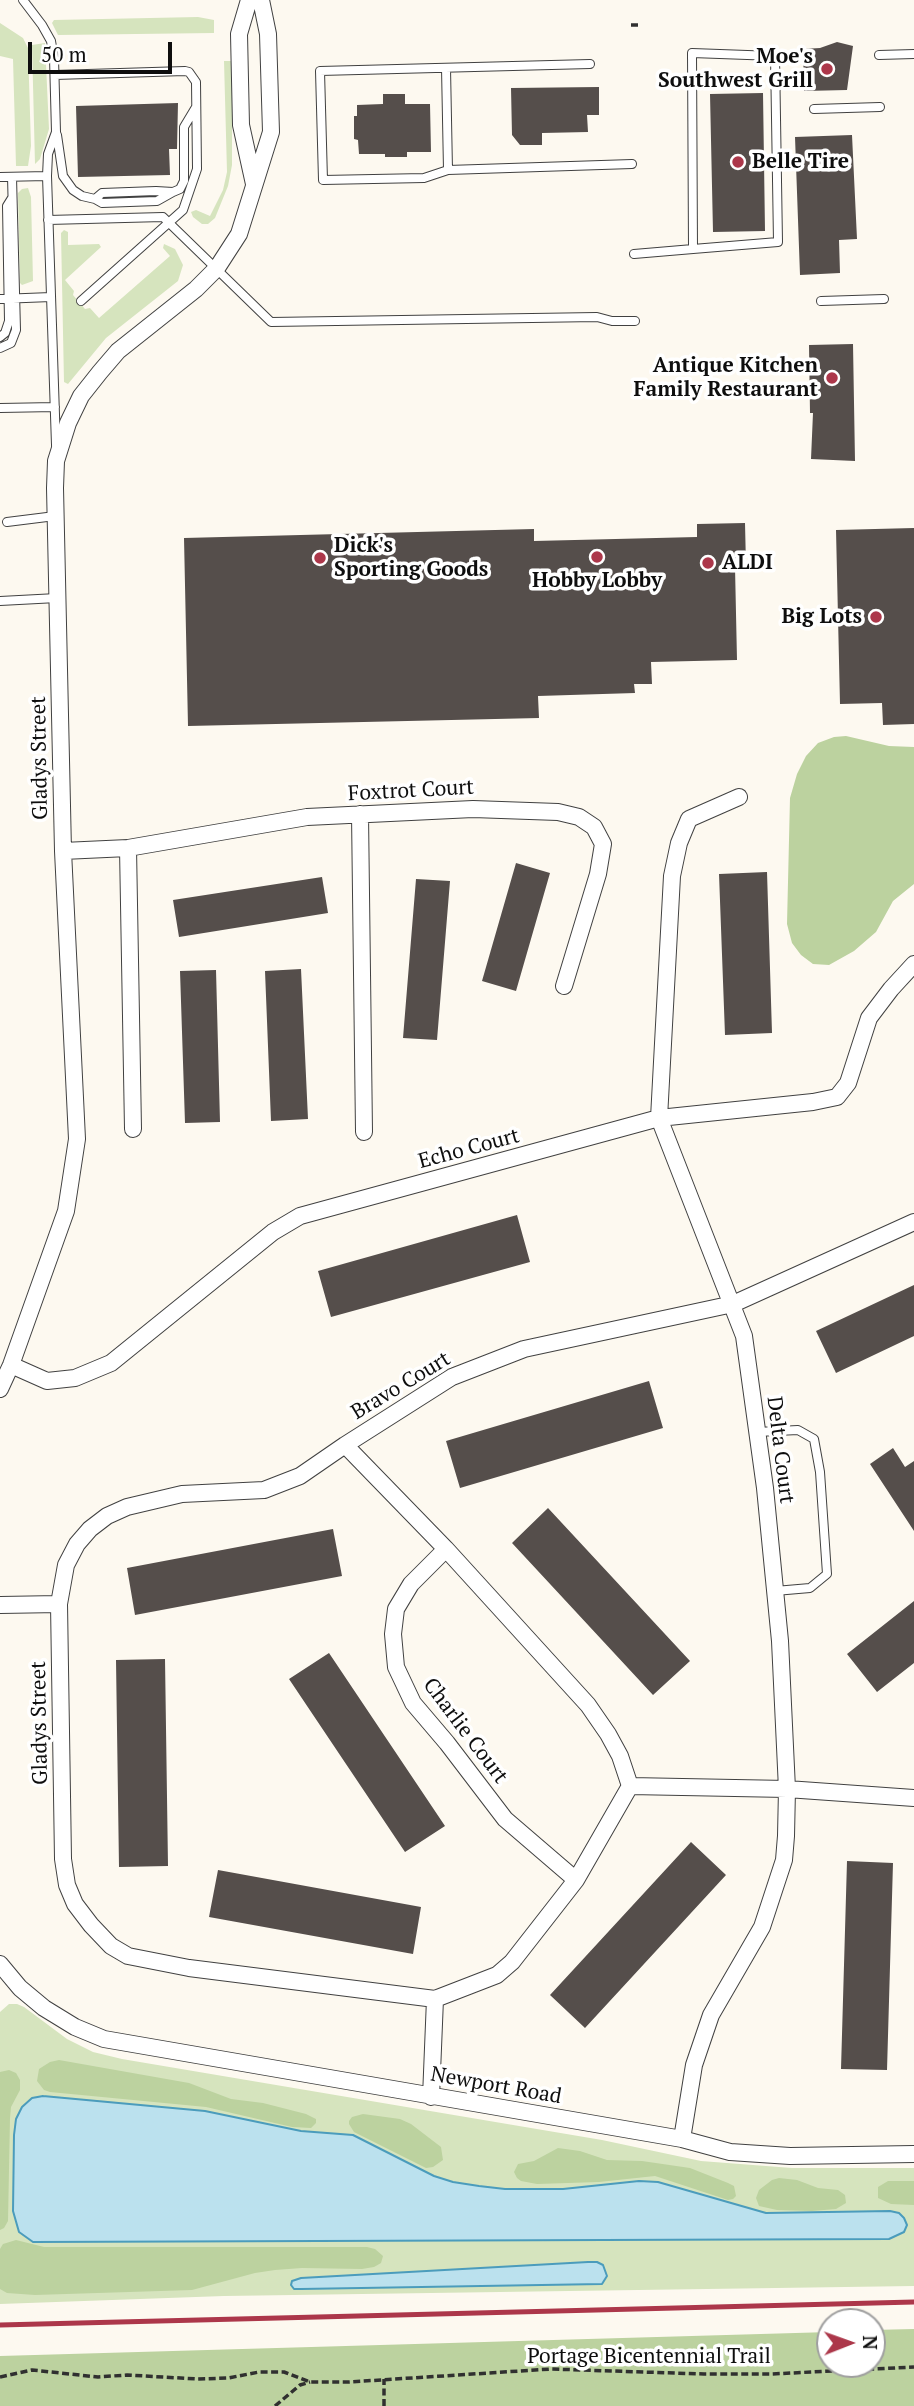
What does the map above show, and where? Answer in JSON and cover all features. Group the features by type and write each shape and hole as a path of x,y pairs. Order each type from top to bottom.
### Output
{"street":[{"name":"Gladys Street","path":"249,0 239,34 241,125 254,186"},
{"name":"Gladys Street","path":"0,1389 66,1211 77,1139 63,851 56,461 68,423 81,396 100,372 118,351 196,289 217,268 239,234 271,132 268,34 261,0"},
{"name":"Delta Court","path":"682,2139 694,2065 711,2015 762,1927 784,1860 787,1789 783,1691 775,1591 744,1336 660,1118 672,876 679,843 689,819 739,797"},
{"name":"Foxtrot Court","path":"63,851 128,848 307,817 473,809 558,811 579,817 594,827 603,844 598,874 564,986"},
{"path":"360,814 364,1132"},
{"path":"128,848 133,1129"},
{"name":"Echo Court","path":"11,1365 47,1381 75,1378 111,1363 273,1231 300,1216 660,1118 813,1102 837,1097 848,1083 869,1018 914,964"},
{"name":"Bravo Court","path":"59,1604 66,1565 77,1544 107,1516 127,1507 181,1494 264,1490 300,1476 452,1377 524,1349 733,1304 914,1222"},
{"path":"345,1445 446,1549 588,1705 620,1756 630,1786 576,1880 512,1962 496,1975 435,1999 431,2096"},
{"name":"Charlie Court","path":"446,1549 411,1584 396,1609 393,1634 396,1667 413,1703 505,1819 576,1880"},
{"name":"Gladys Street","path":"59,1604 62,1842 66,1885 75,1904 111,1946 128,1956 188,1968 435,1999"},
{"path":"0,1605 59,1604"},
{"path":"630,1786 787,1789 914,1798"},
{"name":"Newport Road","path":"0,1964 20,1988 44,2008 75,2027 103,2039 682,2139 730,2152 803,2156 914,2154"}],"lane":[{"path":"23,0 51,41 55,75 56,132 63,176 73,190 82,196 95,199 102,193 173,192 180,189 184,181 184,127 196,106"},
{"path":"634,254 778,242 775,56 692,53 693,249"},
{"path":"879,55 914,54"},
{"path":"590,64 320,71 323,180 424,178 448,170 632,164"},
{"path":"446,68 448,170"},
{"path":"55,75 189,72 196,82 197,169 183,210 81,301"},
{"path":"814,109 880,107"},
{"path":"56,132 48,154 47,176 56,461"},
{"path":"0,177 47,176"},
{"path":"0,337 9,321 12,177"},
{"path":"48,220 163,217 271,322 597,317 612,321 635,321"},
{"path":"8,299 51,297"},
{"path":"0,348 11,343 16,330 8,299"},
{"path":"821,301 884,299"},
{"path":"0,408 55,407"},
{"path":"7,522 55,516"},
{"path":"0,601 57,598"},
{"path":"757,1432 798,1430 814,1439 820,1472 827,1574 810,1588 775,1591"}],"path":[{"path":"631,25 641,25"},
{"name":"Portage Bicentennial Trail","path":"0,2376 32,2370 98,2377 127,2375 198,2379 284,2372 310,2382 551,2369 771,2374 914,2367"},
{"path":"384,2379 384,2406"},
{"path":"275,2406 300,2385 310,2382"}],"green space":[{"path":"198,17 214,20 214,33 58,35 52,23 54,20"},
{"path":"0,23 23,38 28,48 31,146 28,166 16,166 13,59 0,56"},
{"path":"45,43 49,129 40,159 35,164 32,45"},
{"path":"224,61 232,61 232,165 228,186 215,218 208,224 202,224 191,212 196,210 210,216 223,190 227,172"},
{"path":"28,188 31,197 33,281 22,285 18,193"},
{"path":"64,230 68,232 68,245 99,244 101,247 65,280 85,309 90,308 99,318 170,256 163,248 164,244 175,249 183,265 178,281 106,338 68,384 64,382 61,233"},
{"path":"846,736 889,746 914,747 914,884 893,901 876,932 854,951 829,965 813,964 801,955 792,943 787,924 790,798 806,756 818,743"},
{"path":"9,2004 24,2007 67,2039 93,2052 122,2059 602,2140 701,2161 792,2168 914,2168 914,2286 224,2296 0,2304 0,2012"},
{"path":"59,2060 189,2083 231,2099 263,2103 306,2114 316,2119 316,2123 311,2128 292,2127 206,2107 44,2090 37,2081 39,2069"},
{"path":"9,2070 16,2073 20,2080 20,2090 11,2107 8,2221 0,2230 0,2072"},
{"path":"363,2114 400,2119 411,2124 441,2147 443,2160 426,2168 354,2132 349,2121 352,2117"},
{"path":"558,2148 580,2151 607,2160 642,2161 690,2168 734,2186 736,2196 728,2200 655,2176 599,2182 537,2184 517,2178 514,2172 518,2164 534,2161"},
{"path":"779,2178 838,2190 845,2195 846,2203 836,2209 812,2211 777,2210 759,2206 756,2198 759,2190"},
{"path":"888,2181 914,2181 914,2205 891,2204 878,2198 878,2187"},
{"path":"16,2240 44,2247 367,2247 375,2249 383,2256 381,2263 374,2267 275,2270 192,2290 35,2295 7,2293 0,2289 0,2249 3,2244"},
{"path":"914,2329 914,2406 0,2406 0,2356 816,2332 816,2378 886,2378 886,2330"}],"water":[{"path":"43,2096 205,2111 301,2131 353,2135 434,2176 479,2186 563,2189 639,2181 658,2182 766,2213 890,2211 899,2213 907,2225 904,2232 889,2239 33,2242 19,2232 13,2211 14,2135 16,2119 22,2107 32,2098"},
{"path":"597,2262 603,2265 607,2276 602,2284 301,2289 294,2289 291,2285 292,2281 301,2278"}],"building":[{"name":"Moe's Southwest Grill","path":"837,42 853,46 847,90 804,91 803,49 820,48"},
{"path":"599,87 599,115 587,115 588,132 542,133 542,145 520,145 512,135 511,88"},
{"name":"Belle Tire","path":"763,93 765,231 713,232 710,94"},
{"path":"383,94 405,94 405,104 430,104 431,152 407,152 407,157 359,154 358,140 354,139 357,105 383,104"},
{"path":"178,103 177,149 169,149 170,175 78,177 76,106"},
{"path":"852,135 857,239 839,240 840,273 800,275 795,137"},
{"path":"853,344 855,461 811,459 813,413 810,413 809,345"},
{"path":"745,523 746,566 735,567 737,660 651,662 652,684 634,684 635,693 538,696 539,718 188,726 184,538 534,529 534,541 697,537 697,524"},
{"name":"Big Lots","path":"914,528 914,724 883,725 882,703 840,704 836,530"},
{"path":"516,863 550,873 516,991 482,981"},
{"path":"767,872 772,1033 725,1035 719,874"},
{"path":"322,877 328,913 179,937 173,900"},
{"path":"416,879 450,881 437,1040 403,1038"},
{"path":"301,969 308,1119 271,1121 265,971"},
{"path":"216,970 220,1122 185,1123 180,971"},
{"path":"517,1215 530,1262 331,1317 318,1271"},
{"path":"914,1285 914,1336 836,1373 816,1331"},
{"path":"649,1381 663,1428 460,1488 446,1441"},
{"path":"893,1448 905,1467 914,1461 914,1531 870,1464"},
{"path":"548,1508 690,1661 653,1695 512,1543"},
{"path":"333,1529 342,1576 135,1615 127,1568"},
{"path":"914,1601 914,1663 877,1692 847,1654"},
{"path":"329,1653 445,1826 405,1852 289,1679"},
{"path":"165,1659 168,1866 119,1867 116,1660"},
{"path":"691,1842 726,1875 585,2028 550,1995"},
{"path":"847,1861 893,1863 887,2070 841,2069"},
{"path":"218,1870 421,1907 413,1954 209,1917"}],"railway":[{"path":"0,2325 914,2302"}],"place":[{"name":"Moe's Southwest Grill","path":"827,69"},
{"name":"Belle Tire","path":"738,162"},
{"name":"Antique Kitchen Family Restaurant","path":"832,378"},
{"name":"Hobby Lobby","path":"597,557"},
{"name":"Dick's Sporting Goods","path":"320,558"},
{"name":"ALDI","path":"708,563"},
{"name":"Big Lots","path":"876,617"}]}
